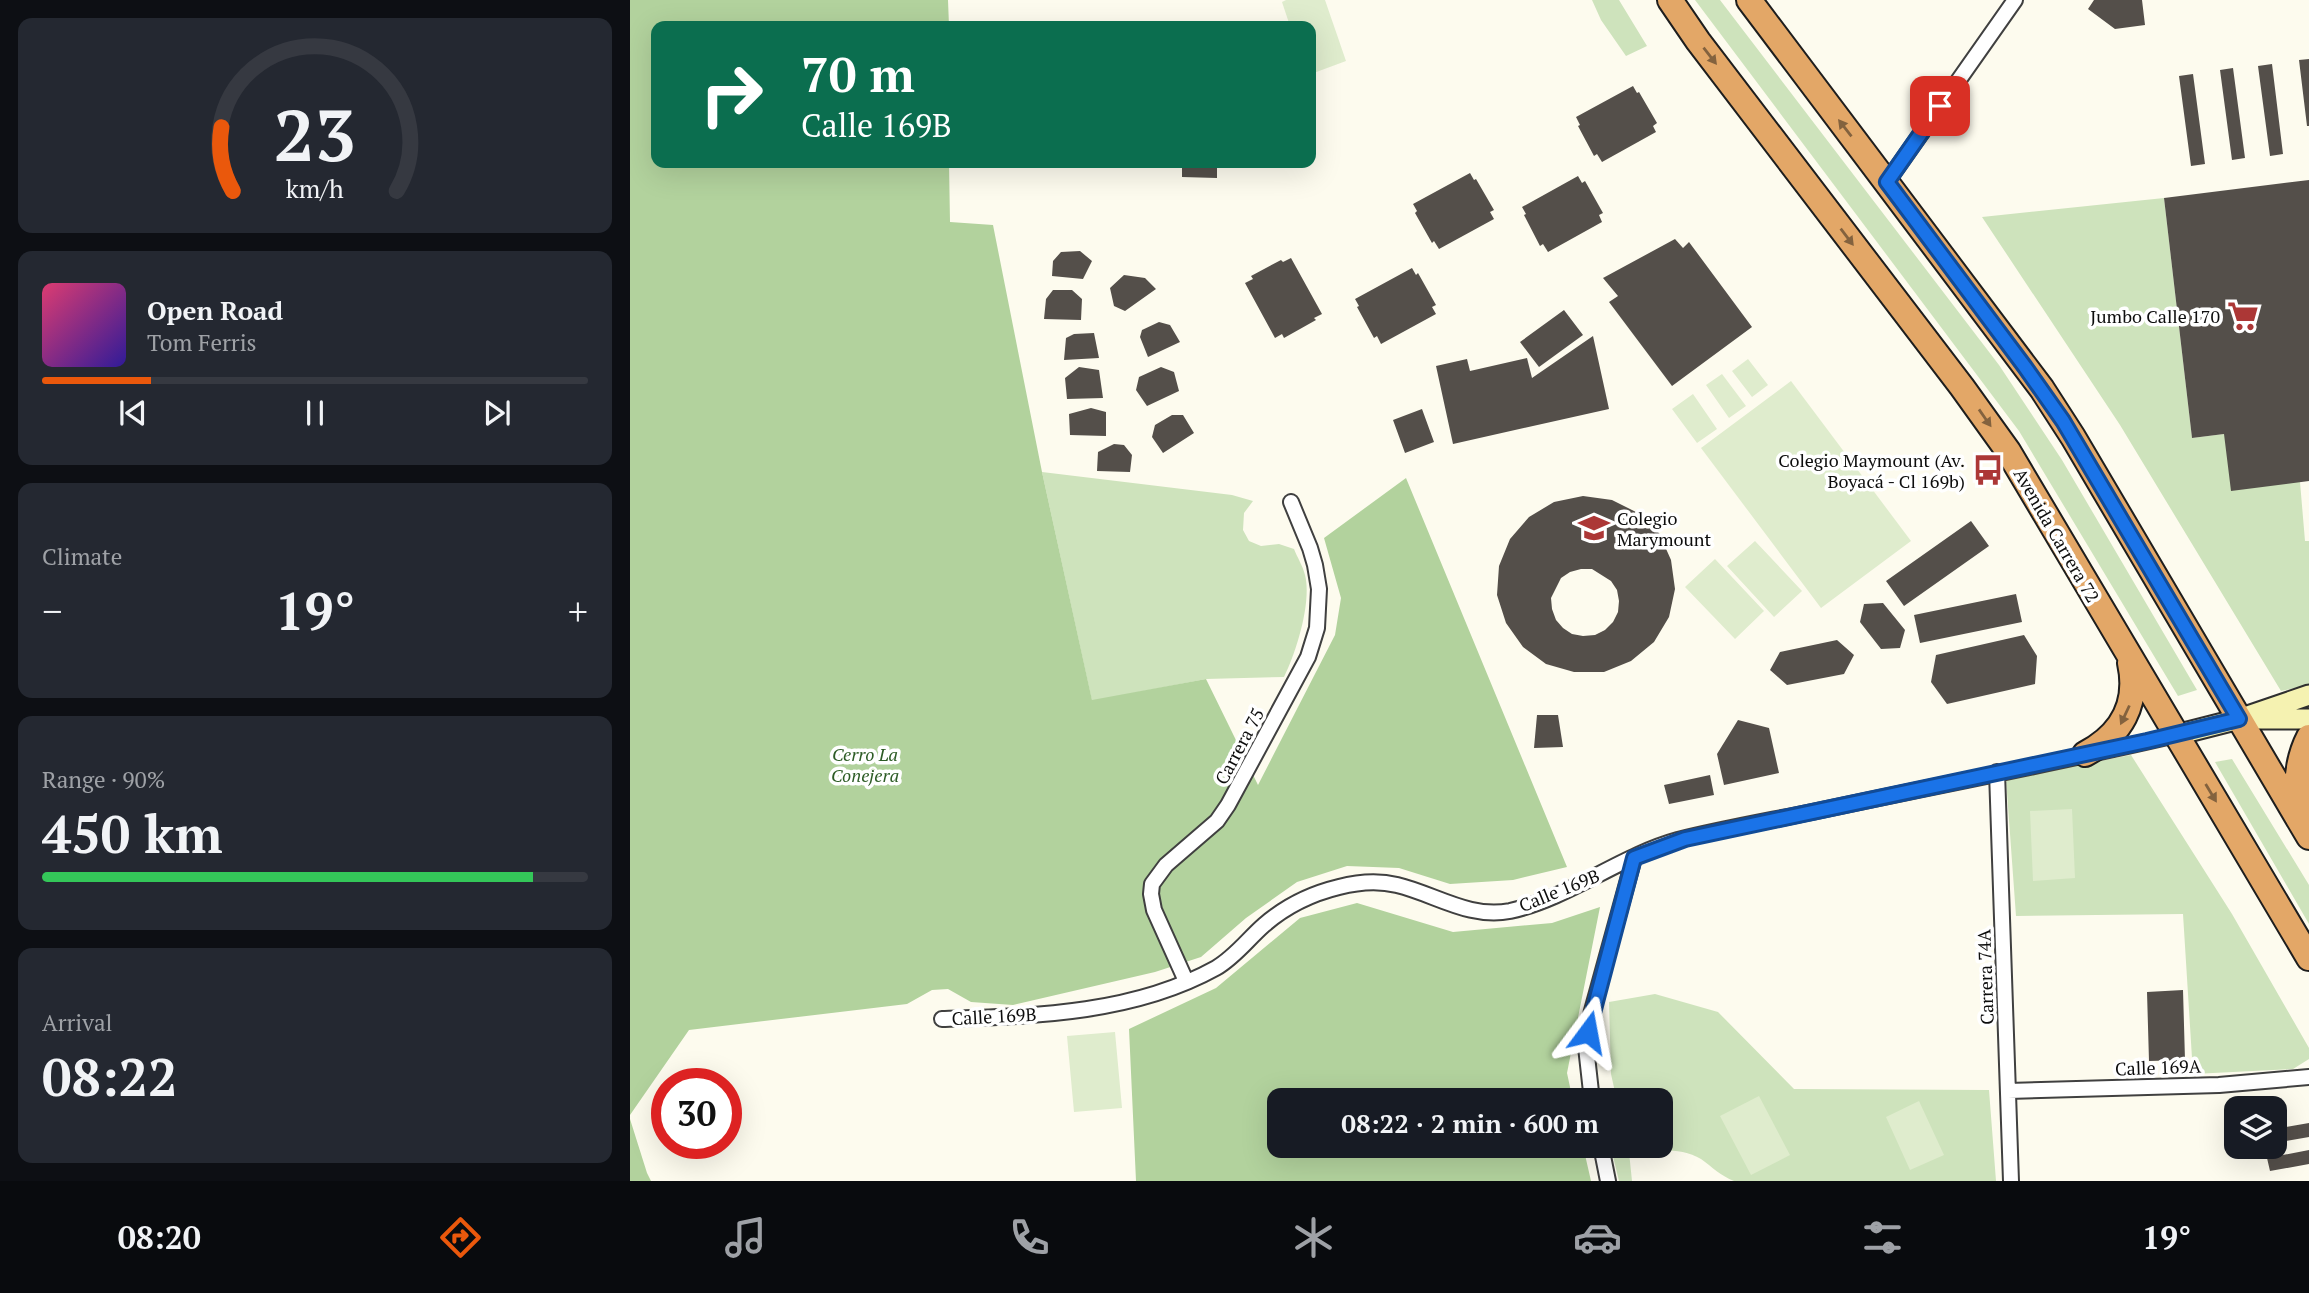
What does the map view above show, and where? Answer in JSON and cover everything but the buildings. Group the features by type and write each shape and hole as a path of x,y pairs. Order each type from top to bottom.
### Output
{"highway":[{"name":"Avenida Carrera 72","path":"1671,0 1698,41 2001,442 2309,958"},
{"path":"1748,0 2042,390 2305,830"},
{"path":"2085,754 2106,741 2128,712 2133,694 2130,659"},
{"path":"2305,830 2295,792 2299,762 2309,737"}],"main road":[{"name":"Calle 169B","path":"2176,735 2239,719 2309,695"},
{"name":"Calle 169B","path":"2239,719 2309,719"}],"street":[{"path":"1887,182 2015,0"},
{"name":"Carrera 75","path":"1186,981 1154,910 1152,884 1166,864 1211,827 1228,805 1308,657 1317,628 1319,589 1310,548 1291,502"},
{"name":"Calle 169B","path":"942,1019 1020,1017 1121,1003 1155,994 1216,968 1235,955 1264,925 1292,904 1363,881 1394,884 1468,910 1489,913 1510,911 1537,902 1673,842 2176,735"},
{"name":"Carrera 74A","path":"1997,772 2011,1181"},
{"path":"1591,1088 1586,1046 1590,1018 1634,858"},
{"name":"Calle 169A","path":"2008,1091 2219,1084 2309,1077"},
{"path":"1603,1158 1608,1181"}],"green space":[{"name":"Cerro La Conejera","path":"630,0 948,0 949,21 651,21 651,168 949,168 950,222 993,225 1042,472 1092,700 1206,679 1258,785 1335,635 1341,598 1324,538 1406,478 1567,867 1513,880 1450,884 1399,868 1347,866 1297,882 1246,918 1201,957 1155,972 1013,1005 971,1002 948,989 932,990 907,1004 689,1030 663,1068 651,1068 651,1085 630,1115"},
{"path":"1325,0 1346,61 1316,72 1316,21 1288,21 1282,2"},
{"path":"1592,0 1619,0 1647,46 1626,56 1601,20"},
{"path":"1695,0 1720,0 1999,365 2062,460 2197,690 2178,696 2019,431"},
{"path":"2164,198 2192,438 2224,434 2300,482 2305,541 2309,541 2309,685 2281,691 2120,425 1982,217"},
{"path":"1748,359 1768,385 1752,397 1732,371"},
{"path":"1722,374 1746,406 1729,418 1706,385"},
{"path":"1791,381 1911,541 1821,608 1701,448"},
{"path":"1693,394 1717,429 1697,443 1672,409"},
{"path":"1042,472 1232,495 1253,501 1244,513 1243,530 1249,541 1261,546 1279,544 1294,549 1303,568 1307,586 1305,613 1298,641 1284,677 1206,679 1092,701"},
{"path":"1755,541 1802,591 1774,617 1727,566"},
{"path":"1715,559 1764,611 1735,639 1685,587"},
{"path":"2131,755 2232,914 2309,1048 2309,1059 2293,1069 2193,1074 2183,914 2016,916 2006,779"},
{"path":"2232,759 2309,885 2309,924 2215,762"},
{"path":"2072,809 2075,878 2033,881 2030,811"},
{"path":"1357,903 1453,932 1552,923 1600,907 1567,1073 1570,1088 1267,1088 1267,1158 1586,1158 1591,1181 1136,1181 1129,1029 1216,988 1300,918"},
{"path":"1655,994 1718,1012 1794,1089 1989,1090 1996,1181 1734,1181 1693,1155 1673,1151 1673,1088 1614,1088 1611,1074 1609,1002"},
{"path":"1115,1032 1122,1108 1074,1112 1067,1036"},
{"path":"1759,1096 1790,1155 1751,1175 1720,1116"},
{"path":"1919,1101 1944,1155 1910,1170 1886,1117"},
{"path":"630,1119 647,1173 651,1181 630,1181"},
{"path":"1613,1158 1630,1158 1632,1181 1619,1181"}],"place":[{"name":"Jumbo Calle 170","path":"2243,316"},
{"name":"Colegio Maymount (Av. Boyacá - Cl 169b)","path":"1988,470"},
{"name":"Colegio Marymount","path":"1594,528"}],"route":[{"path":"1588,1032 1634,858 1685,839 2239,719 2063,421 1887,182 1940,106"}]}
